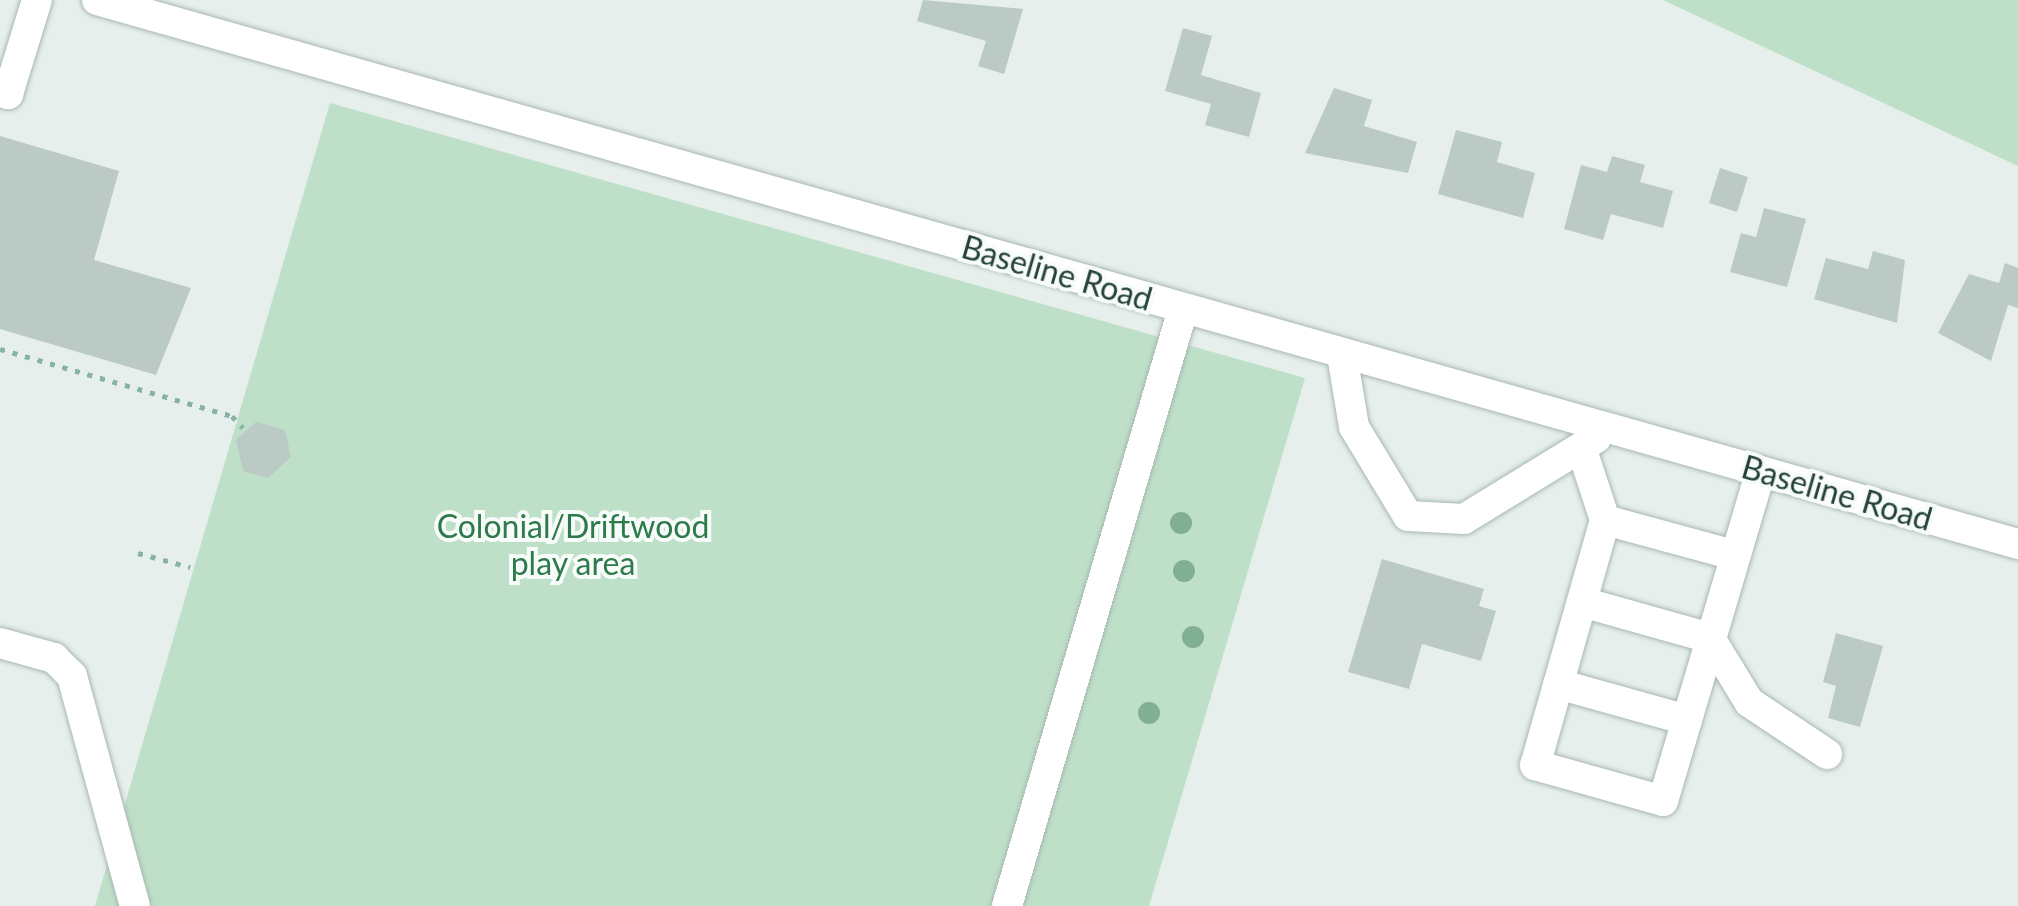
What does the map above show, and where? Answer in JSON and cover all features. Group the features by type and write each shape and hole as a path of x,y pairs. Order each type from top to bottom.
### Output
{"street":[{"path":"0,91 8,94 37,0"},
{"name":"Baseline Road","path":"97,0 2018,544"},
{"path":"1007,906 1184,310"},
{"path":"1342,355 1354,427 1408,516 1464,519 1582,450 1607,428"},
{"path":"1582,450 1605,520 1535,765 1663,801 1761,472"},
{"path":"1605,520 1734,555"},
{"path":"1582,602 1710,638 1749,702 1827,754"},
{"path":"0,642 54,658 72,676 136,906"},
{"path":"1558,684 1687,720"}],"path":[{"path":"0,349 232,416 243,428"},
{"path":"138,553 190,567"}],"green space":[{"path":"1663,0 2018,0 2018,166"},
{"name":"Colonial/Driftwood play area","path":"330,103 1305,378 1149,906 95,906"}],"building":[{"path":"923,0 1023,9 1004,74 978,66 986,41 917,21"},
{"path":"1183,28 1212,36 1201,75 1261,93 1249,137 1205,125 1211,104 1165,91"},
{"path":"1334,88 1372,100 1364,126 1417,142 1408,173 1305,153"},
{"path":"1456,130 1502,142 1497,162 1535,173 1523,218 1438,194"},
{"path":"0,136 119,171 94,260 191,288 156,375 0,329"},
{"path":"1612,156 1645,165 1640,182 1673,191 1663,228 1611,214 1603,240 1564,229 1581,165 1607,172"},
{"path":"1720,168 1748,177 1737,212 1709,203"},
{"path":"1764,208 1806,219 1787,287 1730,272 1741,233 1756,237"},
{"path":"1873,251 1905,260 1897,323 1814,299 1826,258 1868,269"},
{"path":"2005,263 2018,268 2018,308 2008,305 1991,361 1938,333 1969,274 1999,283"},
{"path":"256,422 285,430 291,457 268,478 243,471 236,440"},
{"path":"1382,559 1484,589 1479,606 1496,611 1481,661 1422,644 1409,689 1348,672"},
{"path":"1836,633 1883,646 1860,727 1828,718 1836,686 1823,682"}]}
